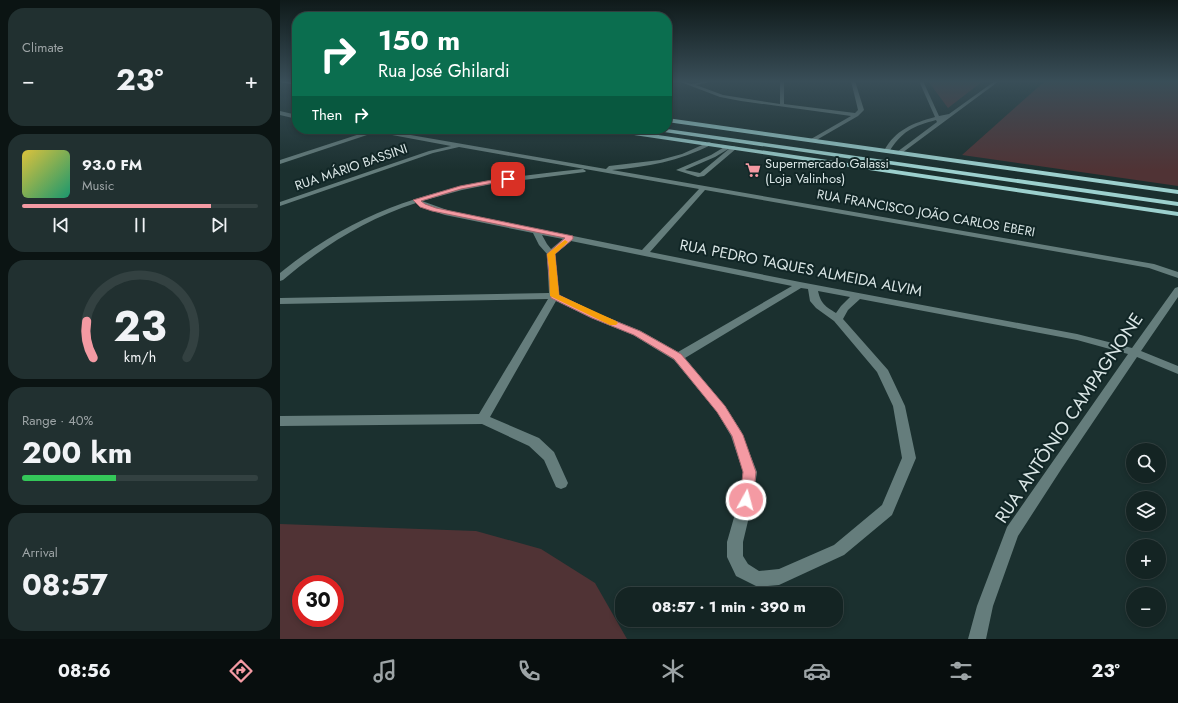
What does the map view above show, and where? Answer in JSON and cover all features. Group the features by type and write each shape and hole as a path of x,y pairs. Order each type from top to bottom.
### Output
{"main road":[{"path":"672,121 1178,192"},
{"path":"672,128 1178,198"},
{"path":"672,131 1178,204"},
{"path":"641,134 1178,214"},
{"path":"1086,200 1178,208"}],"street":[{"path":"822,111 856,115"},
{"path":"813,140 856,115 860,111"},
{"path":"935,111 939,120"},
{"path":"948,111 953,112"},
{"path":"887,150 892,140 906,128 939,120 953,112"},
{"path":"281,114 292,113"},
{"path":"281,114 292,115"},
{"path":"900,152 928,132 939,120"},
{"path":"906,128 919,128 928,132"},
{"path":"280,162 366,134"},
{"name":"RUA FRANCISCO JOÃO CARLOS EBERI","path":"393,134 1116,259 1151,266 1178,275"},
{"path":"892,140 895,145 907,147"},
{"name":"RUA MÁRIO BASSINI","path":"431,152 439,147 442,142"},
{"path":"280,278 319,247 347,230 416,200 474,185 543,175 654,164 689,155 709,144"},
{"name":"RUA MÁRIO BASSINI","path":"280,204 431,152 461,146"},
{"path":"731,147 702,175 679,170 713,156 731,147"},
{"path":"543,175 547,171 550,162"},
{"path":"648,178 645,174 654,164"},
{"path":"645,252 703,188"},
{"name":"RUA PEDRO TAQUES ALMEIDA ALVIM","path":"416,200 435,210 800,285 1077,336 1134,352 1178,370"},
{"path":"483,419 554,296 551,254 543,245 536,230"},
{"path":"551,254 570,237"},
{"path":"678,357 800,285"},
{"path":"280,301 554,296 595,316 637,333 678,357 721,409 737,435 750,472 746,500 735,542 735,556 742,570 758,579 779,577 839,550 887,510 909,458 899,406 882,370 860,342 838,319 819,306 815,300 812,287"},
{"name":"RUA ANTÔNIO CAMPAGNONE","path":"977,639 985,606 1012,532 1134,352 1178,290"},
{"path":"838,319 841,311 847,304 860,295"},
{"path":"280,421 483,419 534,442 549,456 561,483"}],"shaded area":[{"path":"1012,111 1178,111 1178,186 962,155"},
{"path":"280,524 476,531 541,549 595,583 615,618 615,627 620,627 627,639 280,639"}],"slow traffic":[{"path":"565,242 551,254 554,296 613,323"}],"place":[{"name":"Supermercado Galassi (Loja Valinhos)","path":"753,170"}],"route":[{"path":"508,179 460,188 416,200 435,210 570,237 551,254 554,296 595,316 637,333 678,357 721,409 737,435 750,472 746,500"}]}
